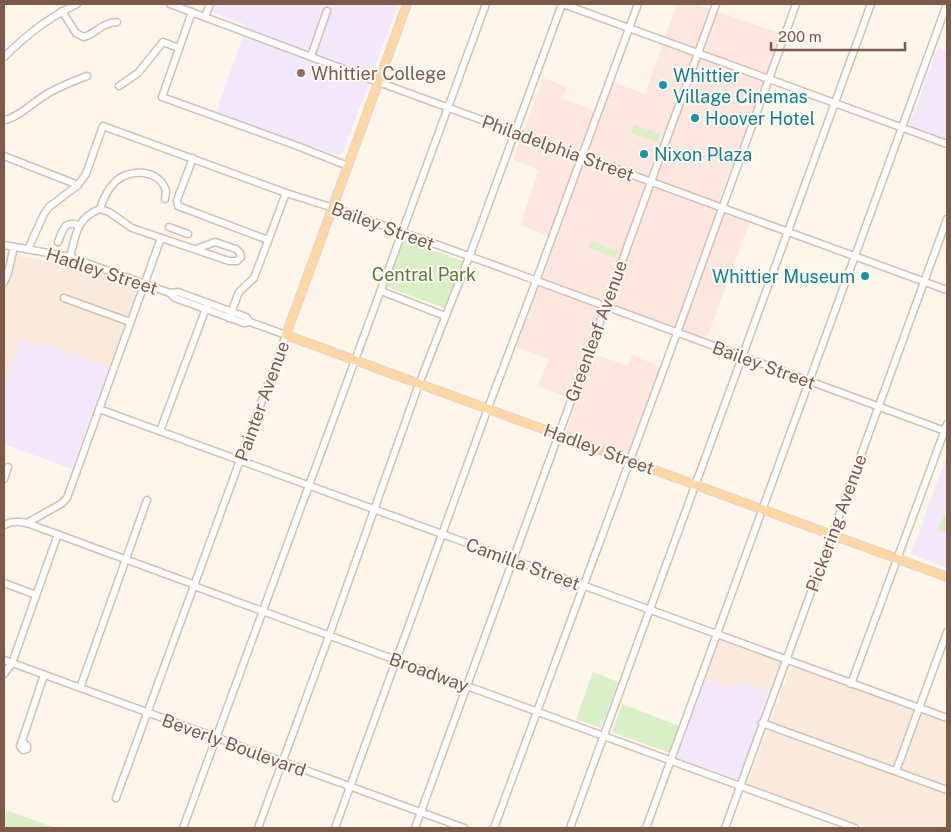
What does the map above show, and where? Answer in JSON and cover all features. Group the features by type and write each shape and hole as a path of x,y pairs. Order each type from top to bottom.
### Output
{"main road":[{"name":"Painter Avenue","path":"286,335 407,4"},
{"name":"Hadley Street","path":"286,335 947,577"}],"street":[{"path":"4,57 31,31 62,11 77,4"},
{"name":"Philadelphia Street","path":"170,4 947,290"},
{"path":"206,17 210,4"},
{"path":"183,828 486,4"},
{"path":"258,828 330,636 445,316 516,132 562,4 947,144"},
{"path":"335,828 395,660 638,4"},
{"name":"Greenleaf Avenue","path":"415,828 716,4"},
{"path":"494,828 796,4"},
{"path":"570,828 871,4"},
{"path":"646,828 947,4"},
{"path":"62,11 76,33 84,37 90,35 104,24 117,22"},
{"path":"311,56 327,11"},
{"path":"192,12 162,97 348,166"},
{"path":"119,86 138,73 163,42 179,48"},
{"path":"4,120 13,117 43,96 87,76"},
{"name":"Bailey Street","path":"78,185 86,174 103,126 286,193 402,232 878,407 946,427"},
{"path":"4,156 78,185"},
{"path":"193,158 177,200 178,206 268,240"},
{"path":"70,257 79,225 85,216 100,209 106,193 117,180 142,172 149,173 161,182 166,191 165,199"},
{"path":"28,249 44,214 78,185"},
{"path":"230,315 240,292 254,278 286,193"},
{"path":"100,209 108,212 132,228 174,241 229,262 237,261 241,257 236,249 215,242 196,249"},
{"name":"Pickering Avenue","path":"724,828 947,219"},
{"path":"58,242 66,225 70,223 79,225"},
{"path":"170,227 188,234"},
{"path":"174,241 178,230"},
{"path":"27,523 61,504 67,498 161,238"},
{"name":"Hadley Street","path":"4,245 70,257 170,293 175,298 207,306 230,315 246,317 250,322 286,335"},
{"path":"4,282 14,247"},
{"path":"381,291 445,316"},
{"path":"64,298 130,322"},
{"path":"160,431 207,306"},
{"name":"Painter Avenue","path":"116,798 286,335"},
{"name":"Camilla Street","path":"99,409 947,718"},
{"path":"851,684 946,427"},
{"path":"4,478 8,467"},
{"path":"80,688 124,559 147,500"},
{"name":"Broadway","path":"4,525 12,521 27,523 58,534 194,586 855,828"},
{"path":"4,674 12,664 58,534"},
{"path":"4,583 36,595"},
{"path":"896,771 919,708 944,649 947,632"},
{"name":"Beverly Boulevard","path":"4,660 464,828"},
{"path":"22,741 44,675"},
{"path":"762,723 947,790"}],"shaded area":[{"name":"Whittier College","path":"208,4 398,4 343,153 337,155 216,112 247,25 206,10"},
{"path":"677,4 695,4 782,34 716,209 750,222 706,340 613,305 595,354 628,366 632,355 661,367 627,454 566,432 577,401 538,386 549,359 516,347 557,239 520,225 539,170 513,160 543,78 567,87 562,98 600,112 612,82 645,94"},
{"path":"938,47 947,51 947,139 910,125"},
{"path":"4,253 74,265 133,286 136,294 109,367 43,342 40,348 20,340 4,386"},
{"path":"20,340 40,347 42,342 109,367 72,469 4,444 4,386"},
{"path":"947,455 947,568 911,554"},
{"path":"719,639 781,661 770,692 741,682 738,691 705,679"},
{"path":"792,664 947,721 947,828 869,828 747,784"},
{"path":"705,679 737,690 741,682 770,692 739,780 677,758"}],"green space":[{"path":"634,125 660,134 657,142 631,133"},
{"name":"Central Park","path":"404,239 462,261 444,308 387,287"},
{"path":"591,241 618,251 615,258 589,248"},
{"path":"944,515 947,517 945,533 938,530"},
{"path":"593,672 618,682 601,728 576,719"},
{"path":"622,704 679,726 669,753 612,732"},
{"path":"8,811 56,828 4,828 4,815"}],"place":[{"name":"Whittier College","path":"301,73"},
{"name":"Whittier Village Cinemas","path":"663,85"},
{"name":"Hoover Hotel","path":"695,118"},
{"name":"Nixon Plaza","path":"644,154"},
{"name":"Whittier Museum","path":"865,276"}]}
